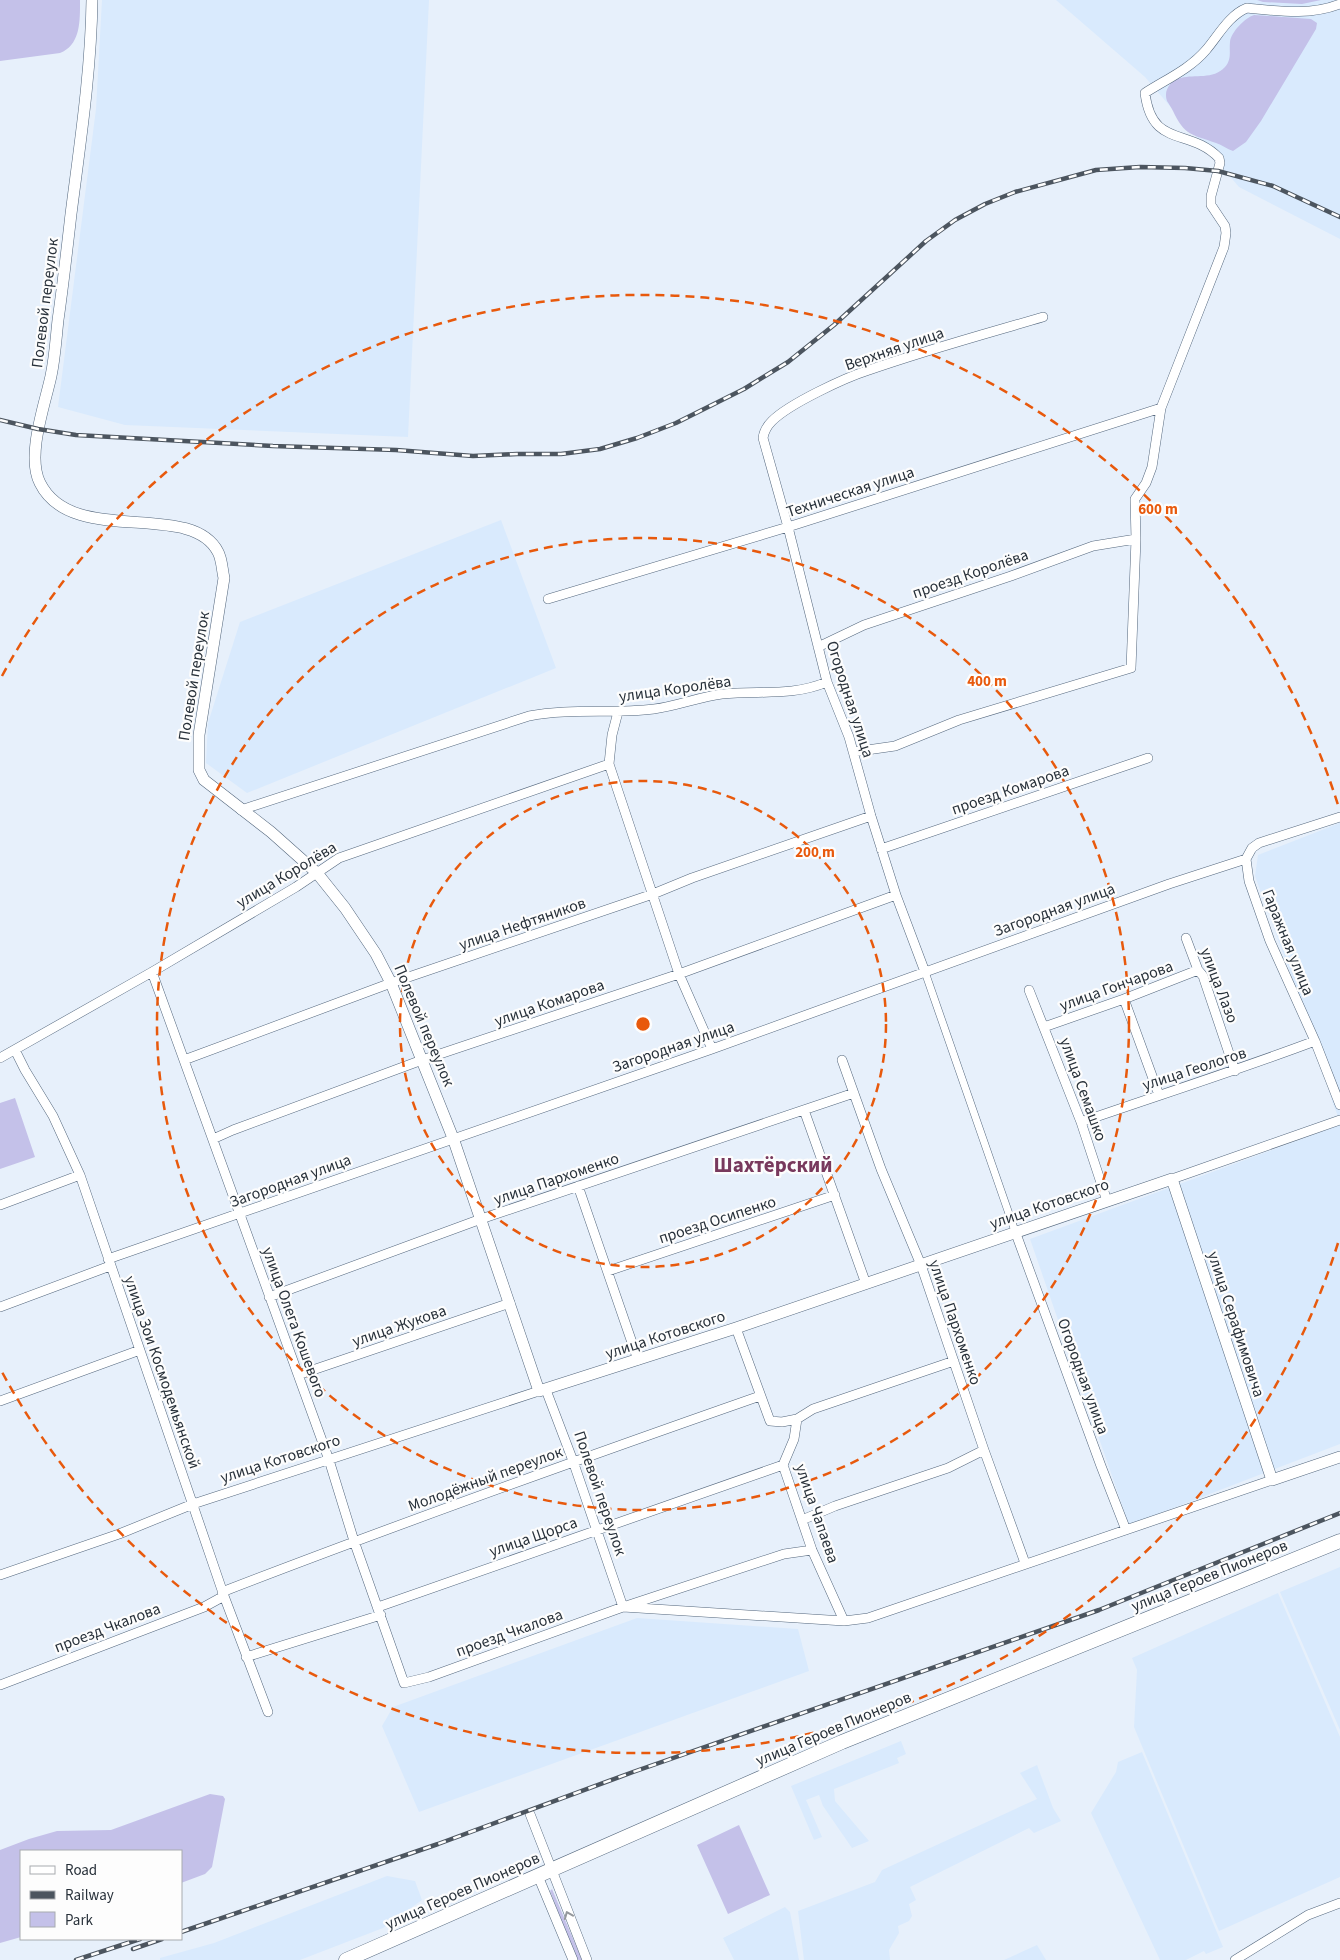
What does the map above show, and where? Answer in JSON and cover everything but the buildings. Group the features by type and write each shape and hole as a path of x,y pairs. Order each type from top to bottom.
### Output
{"main road":[{"name":"улица Героев Пионеров","path":"346,1960 842,1742 1340,1541"}],"street":[{"name":"Полевой переулок","path":"92,0 89,64 52,370 38,429 37,475 46,494 59,505 72,511 105,520 158,525 196,532 209,540 219,552 224,578 199,734 197,756 199,770 204,780 270,832 317,873 360,929 391,983 453,1138 510,1303 543,1390 574,1461 623,1607"},
{"path":"853,752 896,746 959,720 1131,668 1136,539 1135,499 1146,483 1152,467 1160,408 1224,247 1226,234 1222,219 1211,205 1211,196 1220,163 1219,158 1204,148 1156,126 1150,118 1145,93 1194,62 1205,52 1232,18 1247,8 1303,12 1340,4"},
{"name":"Верхняя улица","path":"765,430 776,418 813,395 867,370 1043,317"},
{"name":"Техническая улица","path":"548,599 788,527 1160,408"},
{"name":"Огородная улица","path":"765,430 763,438 764,448 788,527 827,682 853,752 896,896 925,972"},
{"name":"проезд Королёва","path":"818,646 864,625 1011,576 1093,546 1136,539"},
{"name":"улица Королёва","path":"241,810 529,716 557,712 618,712 656,709 722,694 798,692 827,682"},
{"path":"618,712 612,735 609,764 679,974 712,1049"},
{"name":"проезд Комарова","path":"881,848 1148,758"},
{"name":"улица Королёва","path":"0,1058 152,972 349,854 609,764"},
{"name":"улица Нефтяников","path":"184,1060 391,983 653,894 692,878 871,816"},
{"path":"1246,859 1252,848 1258,843 1340,817"},
{"name":"Загородная улица","path":"0,1307 109,1262 241,1214 453,1138 712,1049 1169,884 1246,859"},
{"name":"Гаражная улица","path":"1246,859 1249,881 1270,941 1315,1041 1340,1105"},
{"name":"улица Комарова","path":"213,1139 422,1060 679,974 896,896"},
{"name":"улица Лазо","path":"1186,938 1198,970 1203,976 1235,1071"},
{"name":"улица Гончарова","path":"1044,1027 1124,999 1198,970"},
{"name":"улица Олега Кошевого","path":"152,972 241,1214 404,1683"},
{"path":"925,972 1015,1231"},
{"name":"улица Семашко","path":"1029,990 1081,1122 1107,1200"},
{"path":"1124,999 1159,1095"},
{"name":"улица Геологов","path":"1081,1122 1235,1071 1315,1041"},
{"name":"улица Зои Космодемьянской","path":"15,1050 53,1116 80,1175 223,1594 268,1712"},
{"name":"улица Пархоменко","path":"842,1060 882,1169 921,1265 1025,1563"},
{"name":"улица Пархоменко","path":"269,1297 481,1219 854,1094"},
{"path":"804,1110 866,1284"},
{"name":"улица Котовского","path":"0,1575 119,1534 193,1504 736,1328 1340,1120"},
{"path":"0,1205 80,1175"},
{"name":"улица Серафимовича","path":"1172,1179 1272,1480"},
{"path":"578,1186 638,1360"},
{"name":"проезд Осипенко","path":"608,1271 835,1195"},
{"name":"Огородная улица","path":"1015,1231 1126,1530"},
{"name":"улица Жукова","path":"298,1375 510,1303"},
{"path":"736,1328 770,1421 782,1422 797,1419 813,1409 954,1361"},
{"path":"0,1401 140,1350"},
{"name":"Молодёжный переулок","path":"223,1594 354,1541 760,1396"},
{"name":"улица Чапаева","path":"797,1419 794,1438 783,1464 812,1550 844,1621"},
{"path":"802,1520 835,1506 948,1468 984,1450"},
{"path":"844,1621 868,1618 897,1609 1025,1563 1340,1457"},
{"name":"улица Щорса","path":"246,1657 380,1611 597,1530 783,1464"},
{"name":"проезд Чкалова","path":"404,1683 429,1676 623,1607 784,1554 812,1550"},
{"name":"проезд Чкалова","path":"0,1685 204,1606 223,1594"},
{"name":"проезд Чкалова","path":"623,1607 844,1621"},
{"path":"530,1814 544,1873 573,1960"},
{"path":"544,1873 587,1960"},
{"path":"1235,1960 1308,1915 1340,1903"}],"shaded area":[{"path":"102,0 429,0 408,437 125,425 58,407 96,109"},
{"path":"1056,0 1340,0 1340,239 1239,187 1145,77"},
{"path":"501,520 556,668 247,793 206,763 208,723 240,622"},
{"path":"1340,823 1340,1121 1333,1104 1315,1041 1255,876 1258,855"},
{"path":"1340,1125 1340,1444 1129,1525 1030,1239"},
{"path":"1340,1567 1340,1730 1280,1592"},
{"path":"1278,1593 1340,1737 1340,1877 1219,1931 1134,1727 1137,1670 1132,1658"},
{"path":"637,1618 798,1629 809,1671 419,1812 382,1726 393,1707"},
{"path":"901,1741 906,1754 897,1758 899,1763 834,1789 835,1801 869,1841 852,1848 823,1806 819,1795 806,1800 822,1837 814,1840 791,1786"},
{"path":"1142,1752 1223,1947 1206,1954 1204,1951 1186,1960 1160,1960 1091,1813 1116,1772 1118,1762"},
{"path":"1037,1765 1053,1808 1061,1821 1034,1833 1029,1828 910,1887 916,1900 909,1904 912,1916 909,1921 898,1926 899,1933 889,1950 890,1960 804,1960 798,1911 875,1882 882,1870 1037,1799 1020,1773"},
{"path":"387,1876 415,1881 422,1900 383,1928 300,1960 160,1960 160,1958 214,1943"},
{"path":"785,1907 790,1912 799,1960 734,1960 723,1938"},
{"path":"1037,1945 1046,1960 1004,1960"}],"green space":[{"path":"0,0 80,0 76,38 67,49 60,53 0,61"},
{"path":"1257,0 1321,0 1302,4"},
{"path":"1254,15 1311,19 1317,23 1316,29 1261,121 1246,142 1233,151 1185,130 1167,101 1166,93 1171,83 1177,79 1215,74 1225,67 1229,58 1230,42 1233,34 1243,22"},
{"path":"15,1098 35,1157 0,1169 0,1103"},
{"path":"210,1794 223,1796 225,1799 212,1867 205,1874 182,1883 182,1850 20,1850 20,1937 0,1943 0,1850 57,1831 111,1830"},
{"path":"739,1825 770,1895 728,1914 697,1845"},
{"path":"552,1889 582,1960 577,1960 550,1891"}],"railway":[{"path":"0,420 76,435 273,446 396,450 473,456 561,454 600,449 637,438 676,423 744,389 788,362 834,325 926,241 955,220 985,204 1015,192 1096,170 1140,167 1185,168 1218,171 1273,186 1340,217"},
{"path":"182,1932 438,1844 633,1772 1099,1610 1340,1513"},
{"path":"76,1960 137,1940"},
{"path":"133,1949 159,1940"}],"district":[{"name":"Шахтёрский","path":"773,1165"}]}
